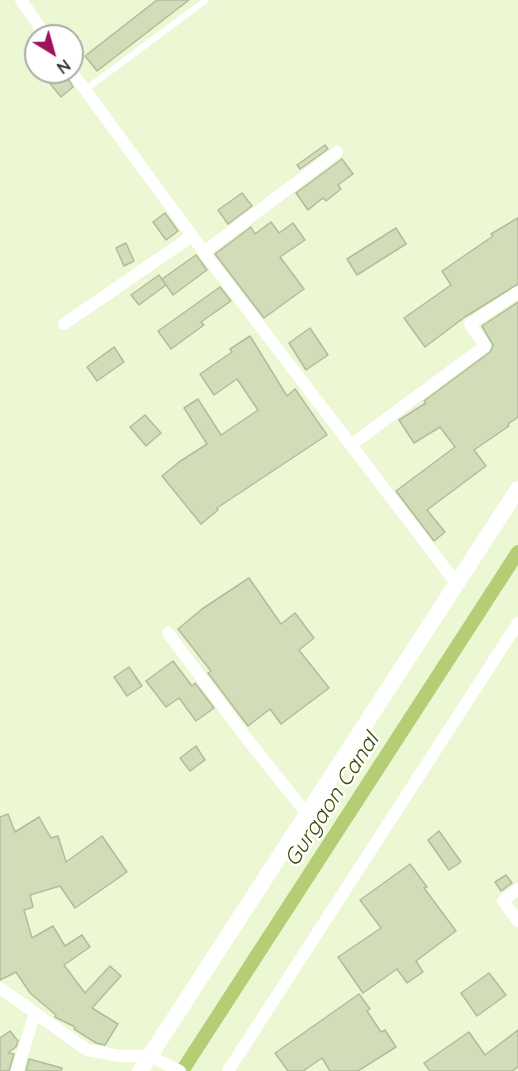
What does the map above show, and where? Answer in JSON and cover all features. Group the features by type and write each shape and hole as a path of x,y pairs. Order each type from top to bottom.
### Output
{"street":[{"path":"21,0 38,24"},
{"path":"81,84 204,252 457,584"},
{"path":"204,252 337,152"},
{"path":"64,324 192,236"},
{"path":"351,445 485,346 470,324 518,292"},
{"path":"140,1071 518,489"},
{"path":"228,1071 518,623"},
{"path":"168,633 244,735 307,814"},
{"path":"518,889 502,901 518,921"},
{"path":"0,988 87,1050 120,1056 150,1056 177,1069"},
{"path":"17,1071 35,1013"}],"lane":[{"path":"85,90 206,0"}],"building":[{"path":"157,0 189,0 97,71 85,56"},
{"path":"51,84 71,84 73,87 61,97"},
{"path":"325,145 328,149 300,169 297,165"},
{"path":"342,159 353,174 338,185 341,189 326,201 323,198 308,210 296,193"},
{"path":"242,193 252,206 228,224 218,210"},
{"path":"165,213 178,231 166,240 153,222"},
{"path":"518,218 518,284 465,317 425,347 404,318 451,285 442,271 493,236 491,234"},
{"path":"271,222 279,233 293,223 305,240 280,257 304,289 264,318 215,254 251,227 255,234"},
{"path":"396,228 406,244 357,275 347,259"},
{"path":"126,243 134,261 124,266 116,248"},
{"path":"196,255 207,270 173,295 162,279"},
{"path":"159,275 166,285 139,305 131,295"},
{"path":"220,287 231,301 201,322 204,325 171,349 158,331"},
{"path":"518,302 518,417 508,424 509,426 474,450 486,466 427,510 445,532 434,541 396,491 455,447 440,427 414,443 399,420 426,403 424,401 490,352 493,345 482,326"},
{"path":"310,328 328,355 306,370 289,343"},
{"path":"250,336 287,396 295,389 327,435 217,508 218,510 201,524 162,476 207,444 184,408 198,399 221,435 258,410 237,379 214,395 200,374 232,352 230,349"},
{"path":"114,347 124,362 97,381 87,367"},
{"path":"145,415 161,433 146,446 130,427"},
{"path":"249,578 281,624 295,613 314,638 299,650 329,688 281,724 270,709 248,726 208,673 211,671 178,629 202,609"},
{"path":"173,661 192,686 195,683 214,708 196,721 179,698 166,707 146,681"},
{"path":"129,667 142,686 127,696 114,677"},
{"path":"196,746 205,760 190,771 180,758"},
{"path":"8,814 15,832 39,817 51,838 58,836 66,862 102,836 127,872 75,908 60,886 30,895 33,907 24,910 32,938 53,926 65,946 82,935 90,947 64,965 85,993 110,966 121,976 92,1008 118,1024 105,1045 96,1043 74,1029 75,1027 55,1017 56,1015 30,993 16,972 0,980 0,817"},
{"path":"439,831 461,862 449,870 428,840"},
{"path":"410,864 427,887 424,888 456,931 416,961 423,972 407,983 397,969 363,993 338,957 381,928 360,900"},
{"path":"506,875 512,883 501,891 495,882"},
{"path":"489,973 506,995 477,1016 461,993"},
{"path":"359,994 370,1009 367,1011 381,1032 385,1030 396,1047 358,1071 330,1071 322,1058 303,1071 288,1071 275,1053"},
{"path":"518,1030 518,1067 512,1071 430,1071 424,1063 469,1032 485,1055"},
{"path":"10,1031 18,1041 16,1047 8,1053 14,1054 9,1071 0,1071 0,1038"},
{"path":"29,1059 62,1068 61,1071 26,1071"}],"waterway":[{"name":"Gurgaon Canal","path":"182,1071 518,552"}]}
